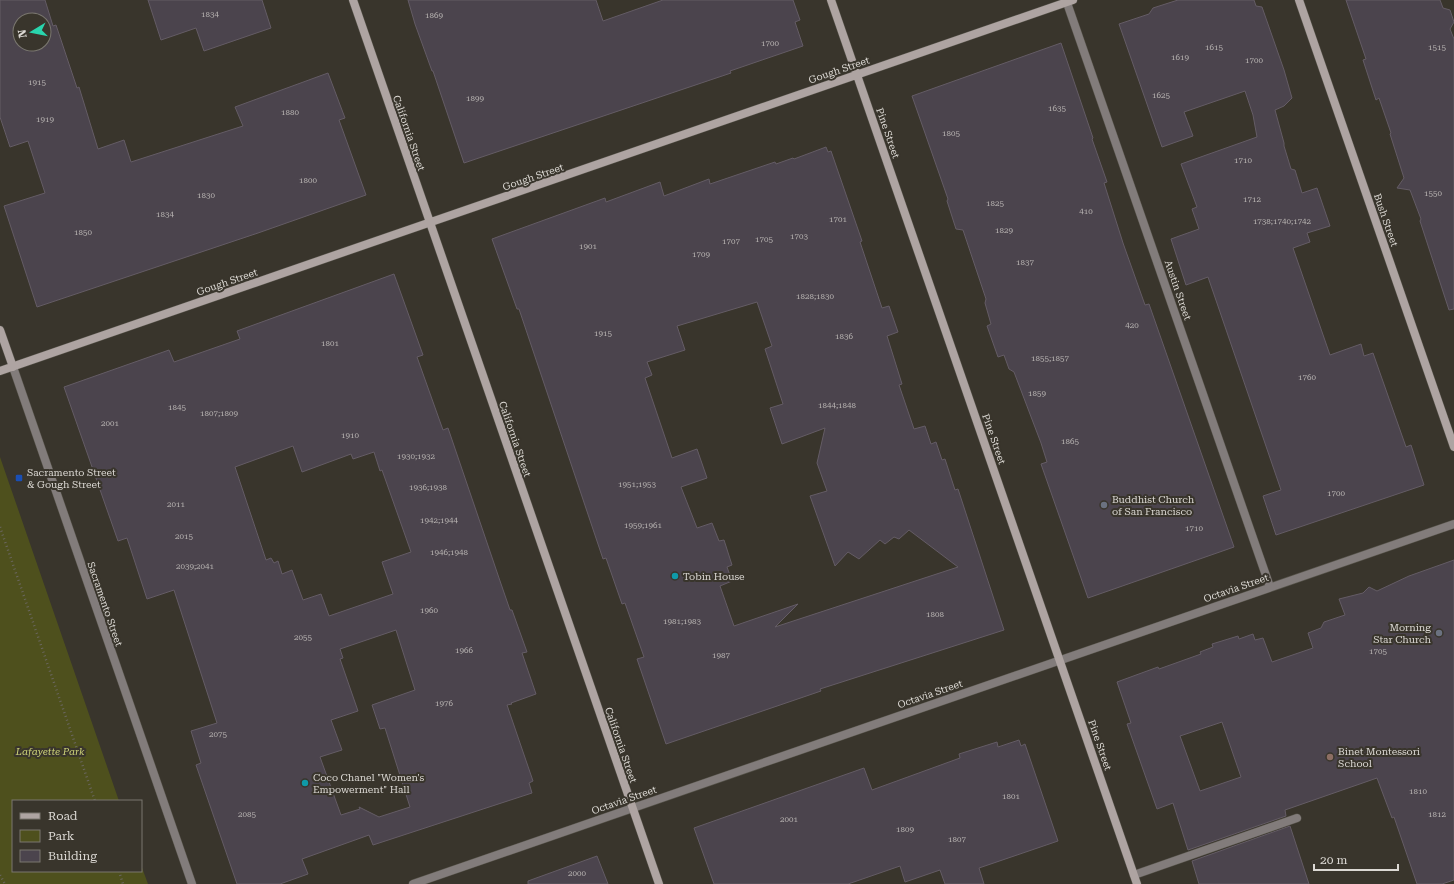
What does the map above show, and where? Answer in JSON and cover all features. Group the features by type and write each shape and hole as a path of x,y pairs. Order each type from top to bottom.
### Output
{"street":[{"name":"California Street","path":"353,0 659,884"},
{"name":"Pine Street","path":"831,0 1137,884"},
{"name":"Bush Street","path":"1299,0 1454,447"},
{"name":"Gough Street","path":"0,371 1069,1"},
{"name":"Austin Street","path":"1069,1 1270,587"},
{"name":"Sacramento Street","path":"0,330 192,884"},
{"name":"Octavia Street","path":"413,884 1454,524"},
{"path":"1134,875 1296,818"}],"path":[{"path":"0,527 95,800"},
{"path":"119,872 123,884"},
{"path":"0,875 5,884"}],"green space":[{"name":"Lafayette Park","path":"0,457 119,800 12,800 12,872 142,872 142,868 148,884 0,884"}],"building":[{"path":"0,0 45,0 49,12 12,12 12,52 52,52 52,23 53,26 56,25 77,88 79,87 98,149 124,140 131,162 243,126 235,107 328,73 345,118 339,120 366,195 37,307 4,206 45,193 28,141 10,147 0,117"},
{"path":"148,0 262,0 271,28 204,51 196,28 161,40"},
{"path":"408,0 596,0 603,21 663,0 793,0 800,20 795,22 803,46 730,71 731,73 464,163"},
{"path":"1178,0 1254,0 1256,6 1262,7 1292,98 1284,106 1275,110 1291,169 1295,170 1302,193 1317,188 1330,226 1307,233 1310,242 1293,248 1330,355 1361,344 1364,356 1373,353 1406,447 1411,445 1424,485 1276,535 1263,496 1281,490 1208,277 1186,285 1171,239 1199,229 1192,209 1197,207 1181,164 1257,137 1253,115 1245,91 1184,112 1193,136 1162,147 1119,24 1149,14 1153,8"},
{"path":"1346,0 1440,0 1443,8 1450,10 1454,22 1450,29 1454,39 1454,309 1449,310 1420,221 1421,219 1410,190 1397,188 1404,178 1379,98 1376,100 1363,60 1366,59"},
{"path":"1061,43 1107,182 1104,183 1123,243 1145,305 1149,304 1234,547 1088,598 1041,464 1047,462 1041,443 1014,372 1009,369 1004,355 998,357 987,326 991,324 985,303 986,299 963,230 956,229 947,201 948,199 912,96"},
{"path":"826,147 828,152 831,151 862,241 860,242 882,308 889,306 898,332 887,336 902,384 899,385 914,429 925,426 931,444 936,442 942,460 945,459 955,490 958,489 1004,630 820,689 821,691 666,744 637,659 644,657 625,603 622,604 606,558 603,559 519,309 517,309 492,239 605,198 606,202 660,182 664,196 709,179 710,184 775,162 776,164 793,158 794,159","holes":["757,302 772,346 765,349 783,404 770,408 782,444 825,428 817,463 827,491 810,496 835,566 848,552 859,559 880,540 885,544 894,537 899,539 909,530 958,567 775,627 798,604 734,626 720,586 732,581 727,567 732,565 724,540 719,541 712,523 697,528 681,487 707,478 697,449 672,458 645,378 652,375 647,362 685,350 677,326"]},
{"path":"394,274 423,355 417,357 443,430 448,428 510,610 512,610 527,652 522,653 536,694 507,705 533,781 529,783 532,793 373,845 369,835 302,859 308,874 280,884 237,884 196,765 201,763 191,731 217,723 174,590 147,599 127,538 118,541 64,387 169,350 174,362 240,339 237,331","holes":["293,446 302,472 351,454 353,459 374,452 380,471 382,470 411,552 382,562 393,594 329,616 321,594 303,600 292,570 282,574 278,561 274,563 271,558 266,560 235,467","396,630 415,690 372,705 380,729 385,728 410,807 379,817 359,807 360,809 341,815 320,757 342,750 331,720 358,711 340,659 343,658 340,649"]},
{"path":"1454,560 1454,880 1442,884 1417,884 1394,817 1392,818 1377,778 1285,810 1286,816 1188,850 1173,803 1157,809 1127,724 1131,723 1117,682 1158,667 1159,669 1201,654 1200,652 1213,647 1212,644 1238,636 1239,639 1253,634 1255,640 1263,638 1272,662 1313,648 1308,633 1321,628 1324,622 1345,615 1339,599 1363,593 1369,587 1377,591 1409,576","holes":["1222,722 1241,777 1200,791 1180,736"]},
{"path":"1019,740 1021,746 1025,744 1058,841 979,868 984,884 945,884 940,870 905,882 900,866 848,884 714,884 694,828 864,768 872,790 960,758 959,754 997,742 998,747"},
{"path":"1290,826 1309,884 1199,884 1192,861"},
{"path":"597,856 608,884 528,884 528,881"}],"place":[{"name":"Sacramento Street & Gough Street","path":"19,478"},
{"name":"Buddhist Church of San Francisco","path":"1104,505"},
{"name":"Tobin House","path":"675,576"},
{"name":"Morning Star Church","path":"1439,633"},
{"name":"Binet Montessori School","path":"1330,757"},
{"name":"Coco Chanel \"Women's Empowerment\" Hall","path":"305,783"}]}
